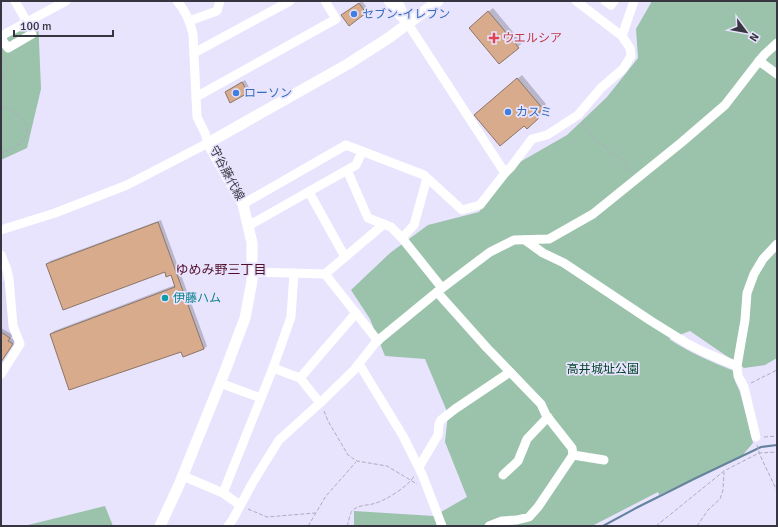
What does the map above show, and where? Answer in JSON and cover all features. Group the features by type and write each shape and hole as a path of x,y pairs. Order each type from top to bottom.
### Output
{"main road":[{"name":"守谷藤代線","path":"160,526 183,476 220,383 244,318 252,281 252,243 243,204 208,143 348,64 390,37 438,1"}],"street":[{"path":"15,1 24,24 30,35 8,48 1,37 24,24 66,1"},
{"path":"1,230 55,213 127,185 208,143 197,117 193,34 190,21 177,1"},
{"path":"190,21 217,11 220,1"},
{"path":"194,53 279,4 290,1"},
{"path":"196,97 336,19 325,1"},
{"path":"388,1 395,11 408,24"},
{"path":"398,1 408,24 505,173"},
{"path":"606,1 611,5 614,1"},
{"path":"622,36 634,1"},
{"path":"243,204 346,145 424,175 462,210 480,205 532,139 547,135 578,115 601,88 622,70 631,56 630,48 622,36 578,2"},
{"path":"228,526 279,440 354,370 378,341 440,290 490,252 514,240 549,239 593,214 725,105 759,61 777,43"},
{"path":"759,61 777,74"},
{"path":"248,226 356,165 362,152"},
{"path":"347,170 368,218 391,227 402,238 440,290 510,372 541,404 548,417 572,448 573,455 529,517 502,521 489,526"},
{"path":"402,238 414,225 427,178"},
{"path":"309,192 345,257"},
{"path":"252,272 325,274 384,224"},
{"path":"525,240 543,253 564,262 651,321 688,344 737,366"},
{"path":"756,440 744,386 738,376 737,366 745,320 747,293 754,274 762,259 777,244"},
{"path":"1,255 9,279 13,326 20,344 1,374"},
{"path":"223,493 273,368 291,317 294,273"},
{"path":"325,274 378,341"},
{"path":"300,378 356,313"},
{"path":"359,364 403,436 419,467 442,526"},
{"path":"273,368 300,378 320,403"},
{"path":"419,467 438,435 441,420 510,372"},
{"path":"220,383 261,398"},
{"path":"504,474 518,461 528,439 548,417"},
{"path":"573,455 604,460"},
{"path":"183,476 223,493 240,506"}],"path":[{"path":"1,57 7,64 5,74 1,79"},
{"path":"1,106 17,113 25,121 27,128 27,134 20,144 1,154"},
{"path":"578,115 590,134 621,159 636,179"},
{"path":"744,386 777,370"},
{"path":"320,403 328,421 348,455 356,461 387,466 429,490"},
{"path":"777,436 756,440 759,452 777,491"},
{"path":"656,526 724,471 759,452 777,452"},
{"path":"308,526 326,496 356,461"},
{"path":"347,526 352,512 360,506 376,504 395,494 411,481 419,467"},
{"path":"697,526 708,510 720,499 723,490 724,471"},
{"path":"240,506 267,517 316,513"}],"shaded area":[{"path":"7,279 18,344 1,370 1,282"}],"green space":[{"name":"高井城址公園","path":"652,1 777,1 777,358 765,365 744,368 690,331 669,339 700,356 734,371 735,381 740,392 753,443 741,457 659,495 658,492 592,526 354,526 354,511 434,516 467,497 445,442 448,414 425,359 385,356 370,319 351,290 390,253 428,225 479,212 513,166 567,135 607,97 638,58 636,29"},
{"path":"38,17 41,89 27,148 1,160 1,36"},
{"path":"105,506 113,526 24,526"}],"building":[{"name":"セブン-イレブン","path":"359,3 366,13 349,26 341,15"},
{"name":"ウエルシア","path":"488,11 519,48 499,64 469,28"},
{"name":"カスミ","path":"517,78 543,109 536,115 539,118 527,129 524,126 500,146 474,115"},
{"name":"ローソン","path":"242,82 248,93 230,103 225,92"},
{"name":"伊藤ハム","path":"158,222 204,349 183,357 181,352 69,390 50,334 175,287 171,275 166,277 165,272 63,310 46,264"},
{"path":"1,332 10,338 8,341 13,344 1,362"}],"waterway":[{"path":"603,526 638,507 761,447 777,445"}],"place":[{"name":"セブン-イレブン","path":"354,14"},
{"name":"ウエルシア","path":"494,38"},
{"name":"ローソン","path":"236,93"},
{"name":"カスミ","path":"508,112"},
{"name":"伊藤ハム","path":"165,298"}],"district":[{"name":"ゆめみ野三丁目","path":"221,269"}]}
